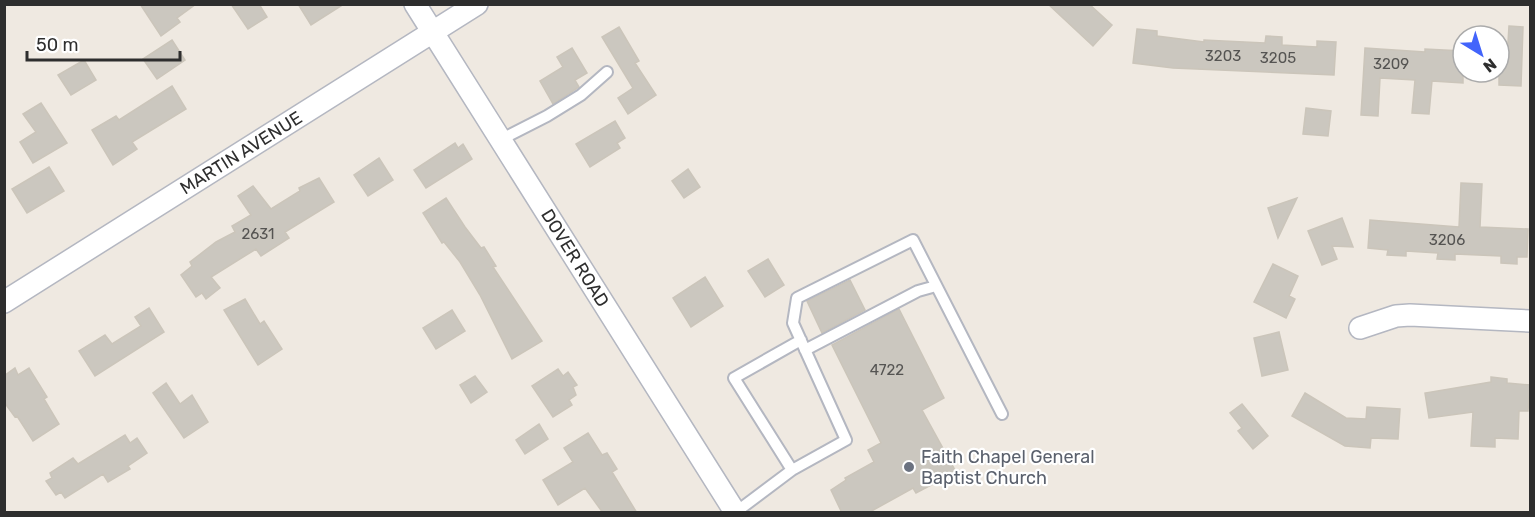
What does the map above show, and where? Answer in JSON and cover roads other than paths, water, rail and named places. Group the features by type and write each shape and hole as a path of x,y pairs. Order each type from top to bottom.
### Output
{"street":[{"name":"DOVER ROAD","path":"415,4 735,513"},
{"name":"MARTIN AVENUE","path":"4,302 477,4"},
{"path":"1360,328 1396,316 1410,315 1530,321"}],"lane":[{"path":"500,140 547,116 581,95 608,72"},
{"path":"735,513 792,470 846,440 793,323 797,298 913,240 1002,414"},
{"path":"792,470 734,378 757,365 918,291 936,286"}],"place":[{"name":"Faith Chapel General Baptist Church","path":"909,467"}]}
